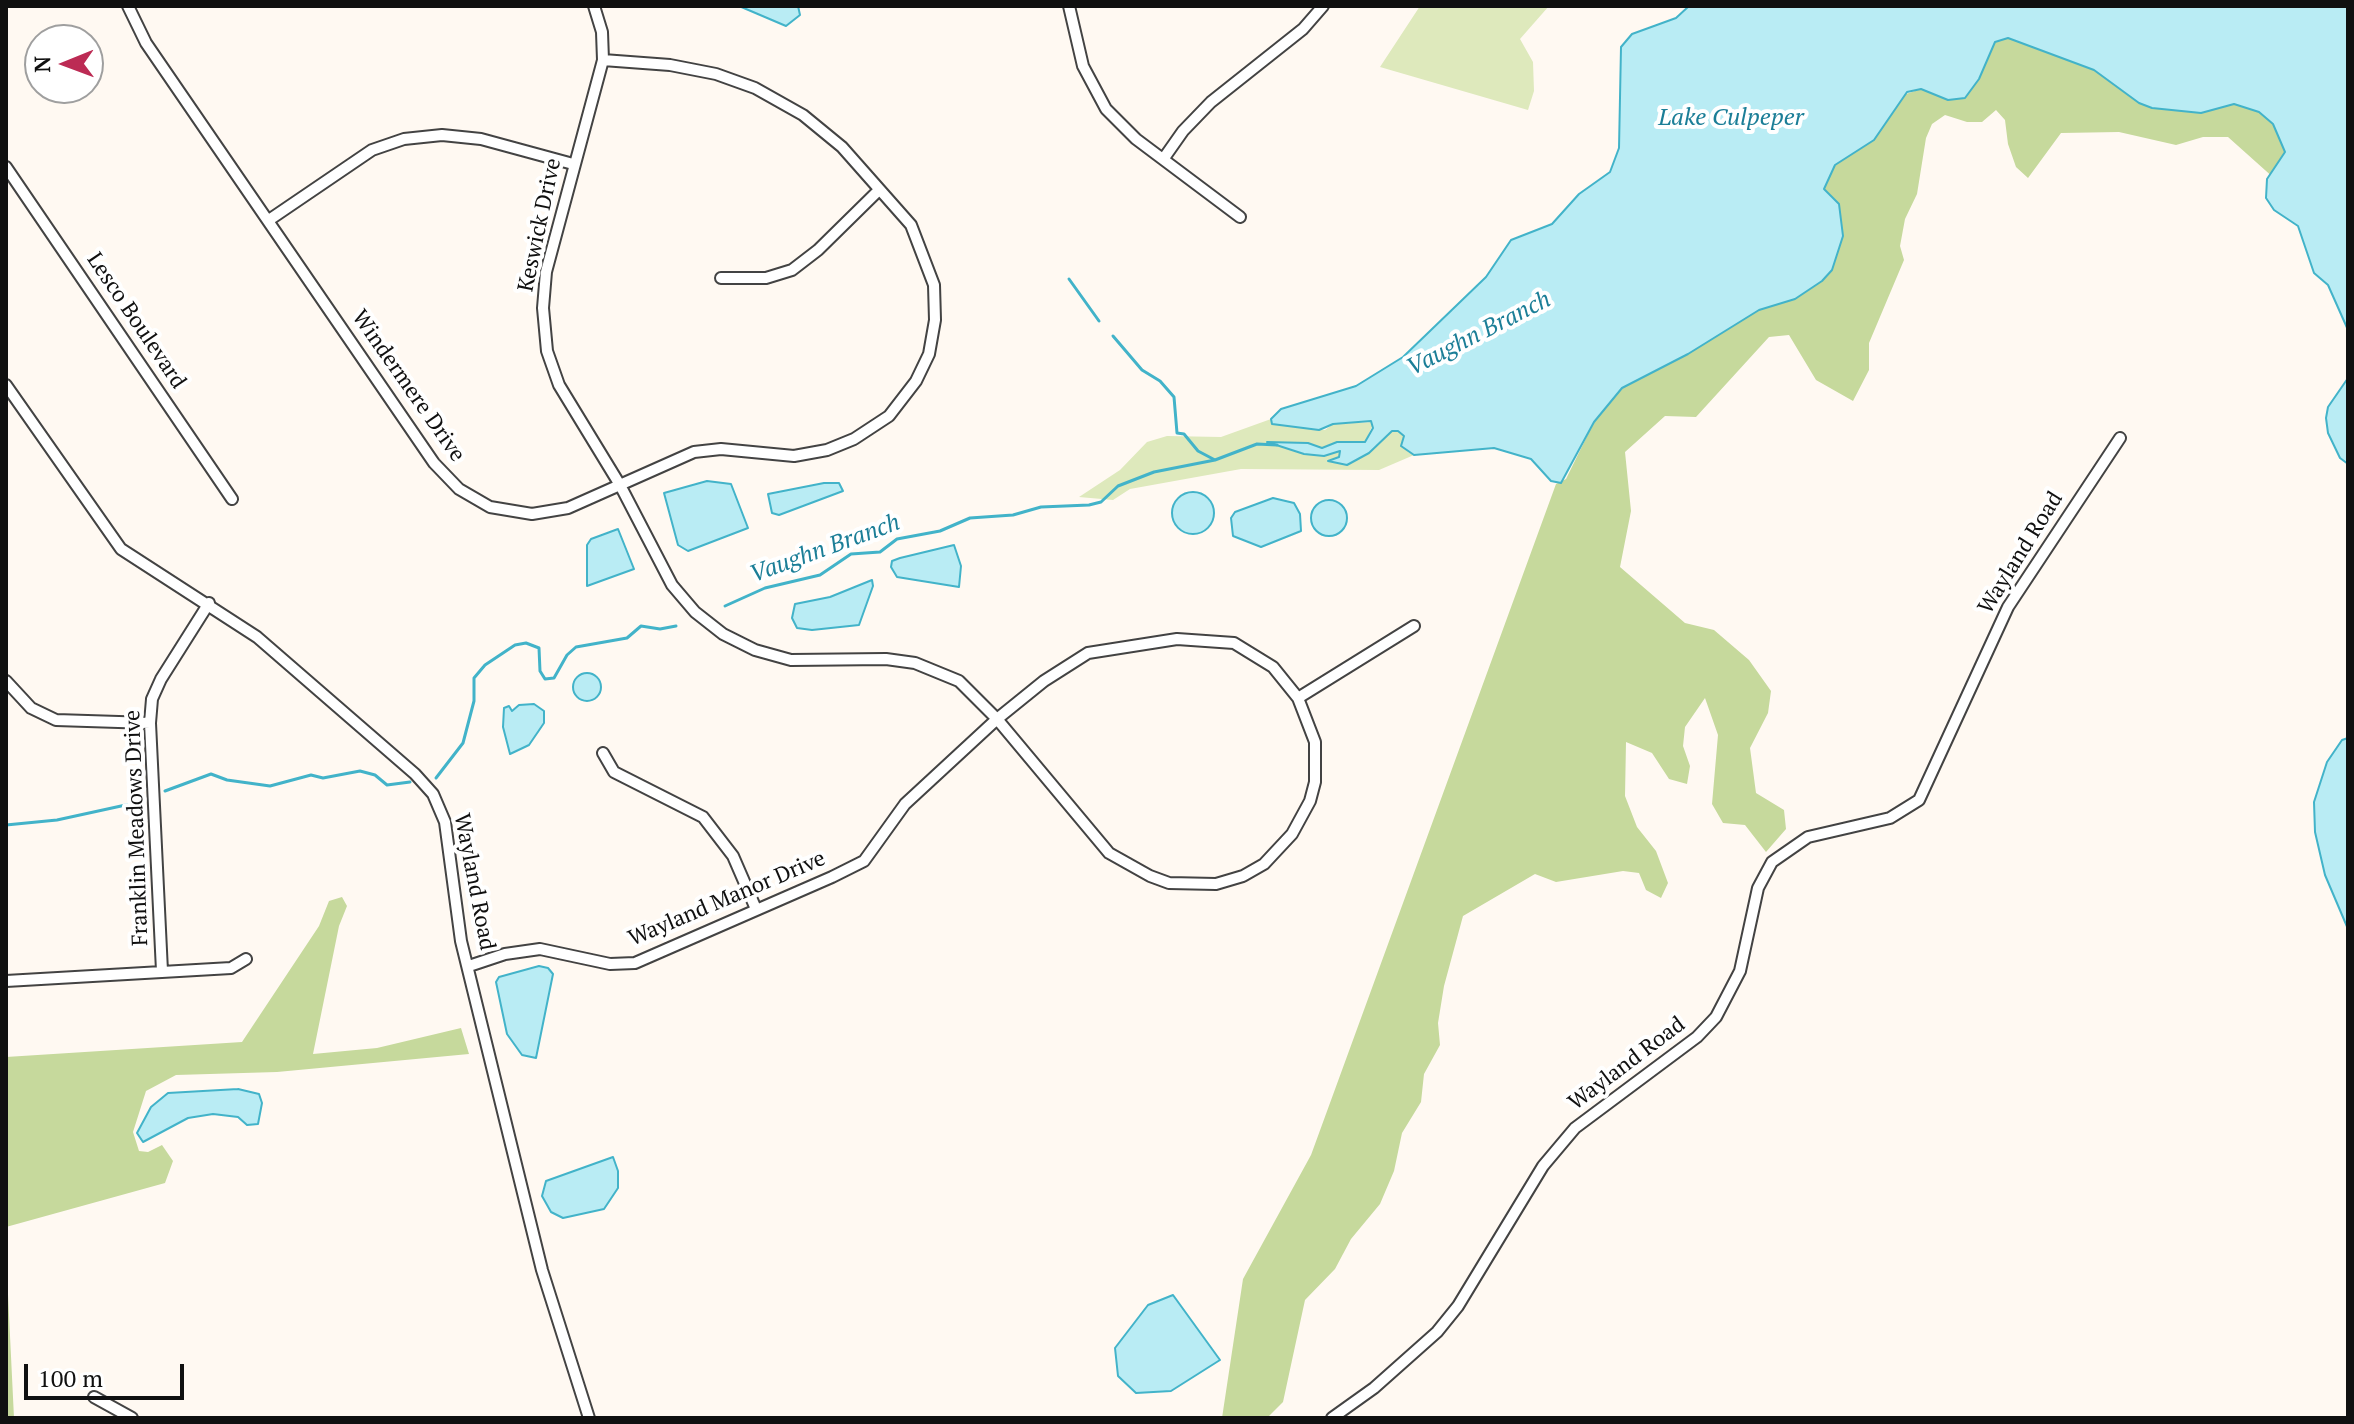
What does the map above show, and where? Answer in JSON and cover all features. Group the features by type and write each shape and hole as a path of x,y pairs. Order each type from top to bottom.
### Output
{"street":[{"name":"Windermere Drive","path":"128,6 146,43 434,463 459,489 490,507 532,514 568,508 694,452 721,449 794,456 827,450 854,439 889,416 916,381 929,354 935,320 934,285 911,225 842,147 803,115 755,88 716,74 670,65 603,60"},
{"name":"Keswick Drive","path":"594,6 602,32 603,60 546,272 543,308 547,351 559,385 620,485 672,585 695,612 723,634 755,650 791,660 886,659 915,663 959,681 997,719"},
{"path":"1069,6 1083,66 1106,109 1136,139 1240,217"},
{"path":"1164,158 1183,131 1211,102 1303,29 1323,6"},
{"path":"269,220 372,150 404,139 442,135 481,139 573,164"},
{"name":"Lesco Boulevard","path":"6,167 232,499"},
{"path":"721,278 766,278 792,270 818,250 879,190"},
{"name":"Wayland Road","path":"6,385 121,549 209,603 257,637 415,774 433,794 445,822 456,915 544,1278 589,1418"},
{"name":"Wayland Road","path":"1332,1418 1386,1378 1437,1332 1458,1306 1543,1166 1575,1128 1697,1037 1716,1017 1740,971 1758,888 1772,862 1808,837 1890,818 1919,800 1988,644 2008,607 2120,438"},
{"name":"Franklin Meadows Drive","path":"162,971 150,723 152,699 161,679 209,603"},
{"path":"1298,698 1414,626"},
{"path":"1177,639 1234,643 1273,667 1298,698 1310,721 1316,763 1310,801 1303,818 1282,849 1264,864 1243,876 1203,885 1169,883 1109,853 997,719 1044,681 1088,653 1177,639"},
{"path":"6,681 31,708 56,720 150,723"},
{"name":"Wayland Manor Drive","path":"469,966 505,954 540,949 610,964 635,963 864,861 925,783 997,719"},
{"path":"603,753 614,772 703,817 733,856 756,909"},
{"path":"6,981 231,968 246,959"},
{"path":"94,1397 132,1418"}],"green space":[{"path":"1420,6 1549,6 1520,39 1533,62 1534,91 1528,110 1380,67"},
{"path":"2011,36 2222,102 2253,103 2273,121 2290,147 2275,179 2228,137 2203,137 2176,145 2119,132 2061,133 2028,178 2016,167 2008,144 2005,120 1996,110 1982,122 1967,122 1945,115 1932,124 1926,138 1917,194 1905,219 1900,246 1904,260 1869,343 1869,370 1853,401 1816,380 1789,335 1769,337 1696,417 1665,416 1625,452 1631,511 1620,567 1685,623 1714,630 1749,660 1771,691 1768,713 1750,748 1756,793 1784,810 1786,829 1766,852 1745,825 1723,823 1712,804 1718,735 1705,698 1685,727 1683,746 1690,766 1687,784 1669,779 1652,753 1626,742 1625,796 1637,827 1656,851 1668,883 1661,898 1646,890 1639,873 1623,871 1556,882 1535,874 1463,916 1444,986 1438,1023 1440,1045 1424,1074 1421,1102 1402,1133 1394,1171 1380,1204 1351,1239 1335,1269 1305,1300 1283,1402 1267,1418 1222,1418 1243,1279 1311,1155 1556,484 1566,479 1594,422 1622,388 1688,354 1759,310 1824,194 1822,185 1833,165 1906,94 1927,87 1992,42"},
{"path":"1271,419 1272,424 1325,430 1333,424 1374,422 1365,442 1337,442 1322,448 1308,443 1271,442 1304,454 1324,456 1341,451 1339,457 1330,461 1348,465 1369,453 1392,431 1399,431 1404,436 1408,452 1414,455 1379,470 1241,469 1130,489 1113,500 1079,497 1120,470 1147,442 1167,436 1221,437"},
{"path":"342,897 347,906 339,926 313,1054 377,1048 461,1028 469,1054 277,1072 176,1075 146,1091 133,1132 139,1151 148,1152 162,1145 173,1161 165,1183 6,1227 6,1057 242,1042 319,926 329,901"},
{"path":"6,1253 14,1418 6,1418"}],"water":[{"path":"739,6 798,6 800,15 786,26"},
{"name":"Lake Culpeper","path":"1689,6 2348,6 2348,330 2328,285 2314,273 2298,226 2274,210 2266,198 2267,179 2285,152 2273,124 2259,112 2234,104 2201,113 2152,108 2139,103 2094,70 2008,38 1995,42 1979,79 1965,98 1948,100 1921,89 1907,92 1874,140 1835,165 1824,189 1839,204 1843,236 1832,270 1822,281 1795,299 1759,310 1688,354 1622,388 1594,422 1561,483 1551,481 1531,459 1494,448 1414,455 1401,446 1404,436 1398,431 1392,431 1369,453 1347,465 1328,461 1339,457 1340,451 1324,456 1304,454 1267,442 1308,443 1322,448 1337,442 1365,442 1373,428 1371,421 1333,424 1319,430 1272,424 1271,419 1281,409 1356,386 1403,357 1486,277 1511,240 1552,224 1579,194 1610,172 1619,148 1621,47 1632,34 1676,18"},
{"path":"2348,378 2348,464 2340,458 2328,433 2326,418 2328,407"},
{"path":"707,481 731,484 748,528 688,551 678,545 664,493"},
{"path":"839,483 843,491 779,515 772,513 768,494"},
{"path":"1193,492 1208,498 1214,513 1208,528 1193,534 1178,528 1172,513 1178,498"},
{"path":"1273,498 1294,503 1300,514 1301,531 1261,547 1233,536 1231,518 1235,512"},
{"path":"1329,500 1342,505 1347,518 1342,531 1329,536 1316,531 1311,518 1316,505"},
{"path":"618,529 634,569 587,586 587,545 591,539"},
{"path":"954,545 961,566 959,587 897,577 891,567 892,561 900,558"},
{"path":"872,580 873,586 859,625 812,630 797,628 792,618 795,604 830,597"},
{"path":"587,673 597,677 601,687 597,697 587,701 577,697 573,687 577,677"},
{"path":"534,704 544,711 544,723 529,745 510,754 503,727 504,708 509,706 512,711 519,705"},
{"path":"2348,738 2348,929 2325,875 2315,832 2314,802 2327,762 2342,740"},
{"path":"539,966 548,968 553,974 536,1058 522,1055 507,1034 496,982 499,977"},
{"path":"238,1089 259,1094 262,1103 258,1124 247,1125 238,1117 213,1114 188,1118 143,1142 137,1133 151,1107 168,1093"},
{"path":"613,1157 618,1171 618,1188 604,1209 563,1218 551,1212 542,1196 546,1181"},
{"path":"1173,1295 1220,1360 1171,1391 1136,1393 1118,1376 1115,1348 1148,1305"}],"waterway":[{"path":"1069,279 1099,321"},
{"path":"1113,336 1142,370 1160,381 1174,397 1177,433 1184,434 1198,451 1215,460"},
{"name":"Vaughn Branch","path":"725,606 765,588 820,575 851,554 880,552 897,539 940,531 970,518 1013,515 1041,507 1089,505 1101,502 1118,486 1154,472 1215,460 1257,444 1277,445"},
{"name":"Vaughn Branch","path":"436,778 463,743 474,701 474,678 485,665 515,645 526,643 539,648 540,671 545,679 554,678 567,655 576,647 627,638 641,626 660,629 676,626"},
{"name":"Vaughn Branch","path":"165,791 211,774 227,780 270,786 311,775 323,778 360,771 375,775 387,785 410,782"},
{"name":"Vaughn Branch","path":"6,825 57,820 144,801"}]}
